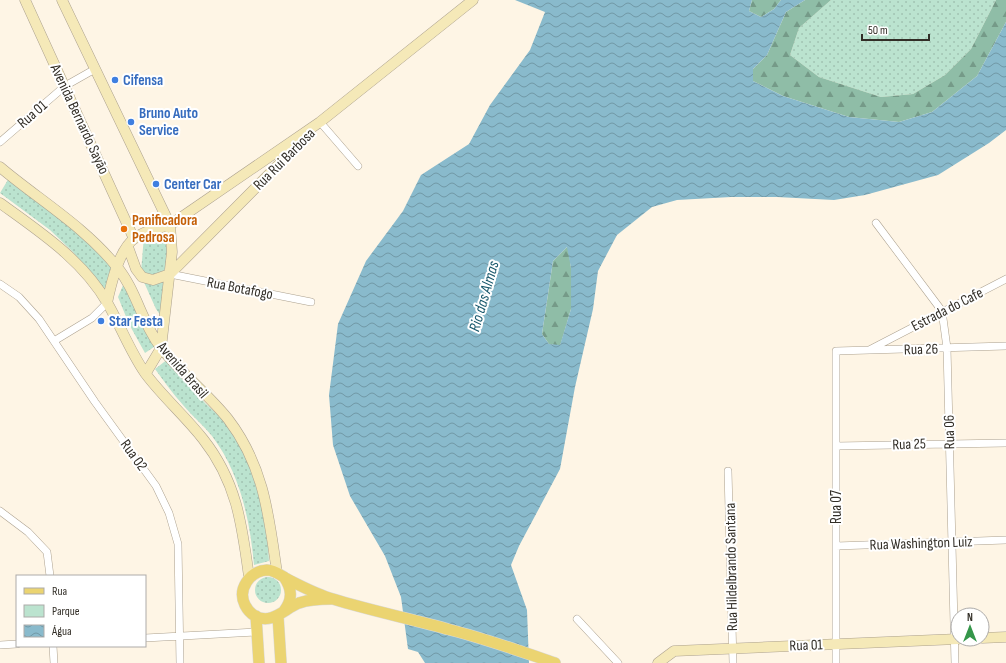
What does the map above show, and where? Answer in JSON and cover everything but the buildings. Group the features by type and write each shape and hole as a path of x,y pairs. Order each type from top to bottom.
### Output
{"main road":[{"name":"Avenida Bernardo Sayão","path":"25,0 134,238"},
{"path":"62,0 170,225 172,252 161,348 146,374"},
{"path":"320,122 473,0"},
{"name":"Rua Rui Barbosa","path":"134,238 170,225 320,122"},
{"name":"Rua Rui Barbosa","path":"170,274 320,122"},
{"name":"Avenida Brasil","path":"1,170 70,220 117,266 133,290 150,329 161,348 227,418 242,440 263,488 280,575"},
{"name":"Avenida Brasil","path":"0,204 57,244 81,268 108,303 126,341 146,374 203,439 217,458 236,498 242,521 249,577"},
{"path":"108,303 117,266 134,238"},
{"path":"128,247 136,269 142,277 153,280 170,274"},
{"path":"334,600 315,600 298,604 267,619 256,616 249,611 244,603 242,594 244,585 249,577 258,572 267,570 334,600 452,630 555,663"},
{"path":"280,575 289,586 291,595 289,605 280,614 281,663"},
{"path":"256,616 259,663"},
{"path":"990,638 1006,637"},
{"name":"Rua 01","path":"658,663 674,651 950,639"}],"street":[{"name":"Rua 01","path":"0,142 65,86 95,69"},
{"path":"320,122 358,166"},
{"path":"876,223 942,311"},
{"name":"Rua Botafogo","path":"170,274 311,302"},
{"name":"Estrada do Cafe","path":"868,350 942,311 1006,280"},
{"name":"Rua 02","path":"0,284 19,297 38,319 95,402 156,486 169,513 178,544 180,663"},
{"path":"54,341 92,318 108,303"},
{"name":"Rua 06","path":"942,311 946,348 951,541 954,607"},
{"name":"Rua 26","path":"836,351 1006,346"},
{"name":"Rua 07","path":"836,351 836,663"},
{"name":"Rua 25","path":"836,446 1006,443"},
{"name":"Rua Hildelbrando Santana","path":"728,471 733,663"},
{"path":"0,511 28,532 47,552 50,575"},
{"name":"Rua Washington Luiz","path":"836,546 1006,540"},
{"path":"577,619 618,663"},
{"path":"146,638 257,632"},
{"path":"0,645 16,644"},
{"path":"52,647 54,663"},
{"name":"Rua 06","path":"955,663 956,647"}],"green space":[{"path":"752,0 781,0 774,9 761,17 749,11"},
{"path":"805,0 831,0 799,28 790,55 819,77 881,97 913,94 945,75 971,49 996,0 1006,0 1006,22 977,76 932,112 899,122 849,117 783,96 753,81 753,69 767,55 786,12"},
{"path":"831,0 996,0 971,49 945,75 913,94 881,97 819,77 790,55 799,28"},
{"path":"9,178 66,221 114,268 107,294 73,252 50,230 0,193"},
{"path":"160,232 168,235 171,252 163,274 151,279 141,272 144,236"},
{"path":"568,246 571,268 571,309 560,346 549,344 542,334 553,261"},
{"path":"167,279 163,319 156,309 143,280"},
{"path":"124,283 157,345 145,353 129,324 118,297"},
{"path":"168,359 205,403 229,426 246,457 253,474 263,508 269,561 254,565 250,531 242,498 237,481 222,450 205,428 179,401 155,369"},
{"path":"268,577 277,581 281,590 277,599 268,603 259,599 255,590 259,581"}],"water":[{"name":"Rio das Almas","path":"515,0 752,0 749,11 761,17 774,9 781,0 805,0 786,12 767,55 753,69 753,81 783,96 849,117 899,122 932,112 977,76 1006,22 1006,130 989,143 938,175 865,195 834,200 777,197 731,197 677,200 652,207 617,235 598,271 593,309 575,387 560,469 519,546 511,565 527,610 529,663 425,663 418,652 408,649 401,597 385,556 350,496 333,445 329,395 338,324 366,261 403,211 421,175 469,144 490,105 530,50 545,12","holes":["567,247 571,268 571,309 560,345 549,344 542,334 553,261"]}],"place":[{"name":"Cifensa","path":"115,80"},
{"name":"Bruno Auto Service","path":"131,122"},
{"name":"Center Car","path":"156,184"},
{"name":"Panificadora Pedrosa","path":"124,229"},
{"name":"Star Festa","path":"101,321"}]}
